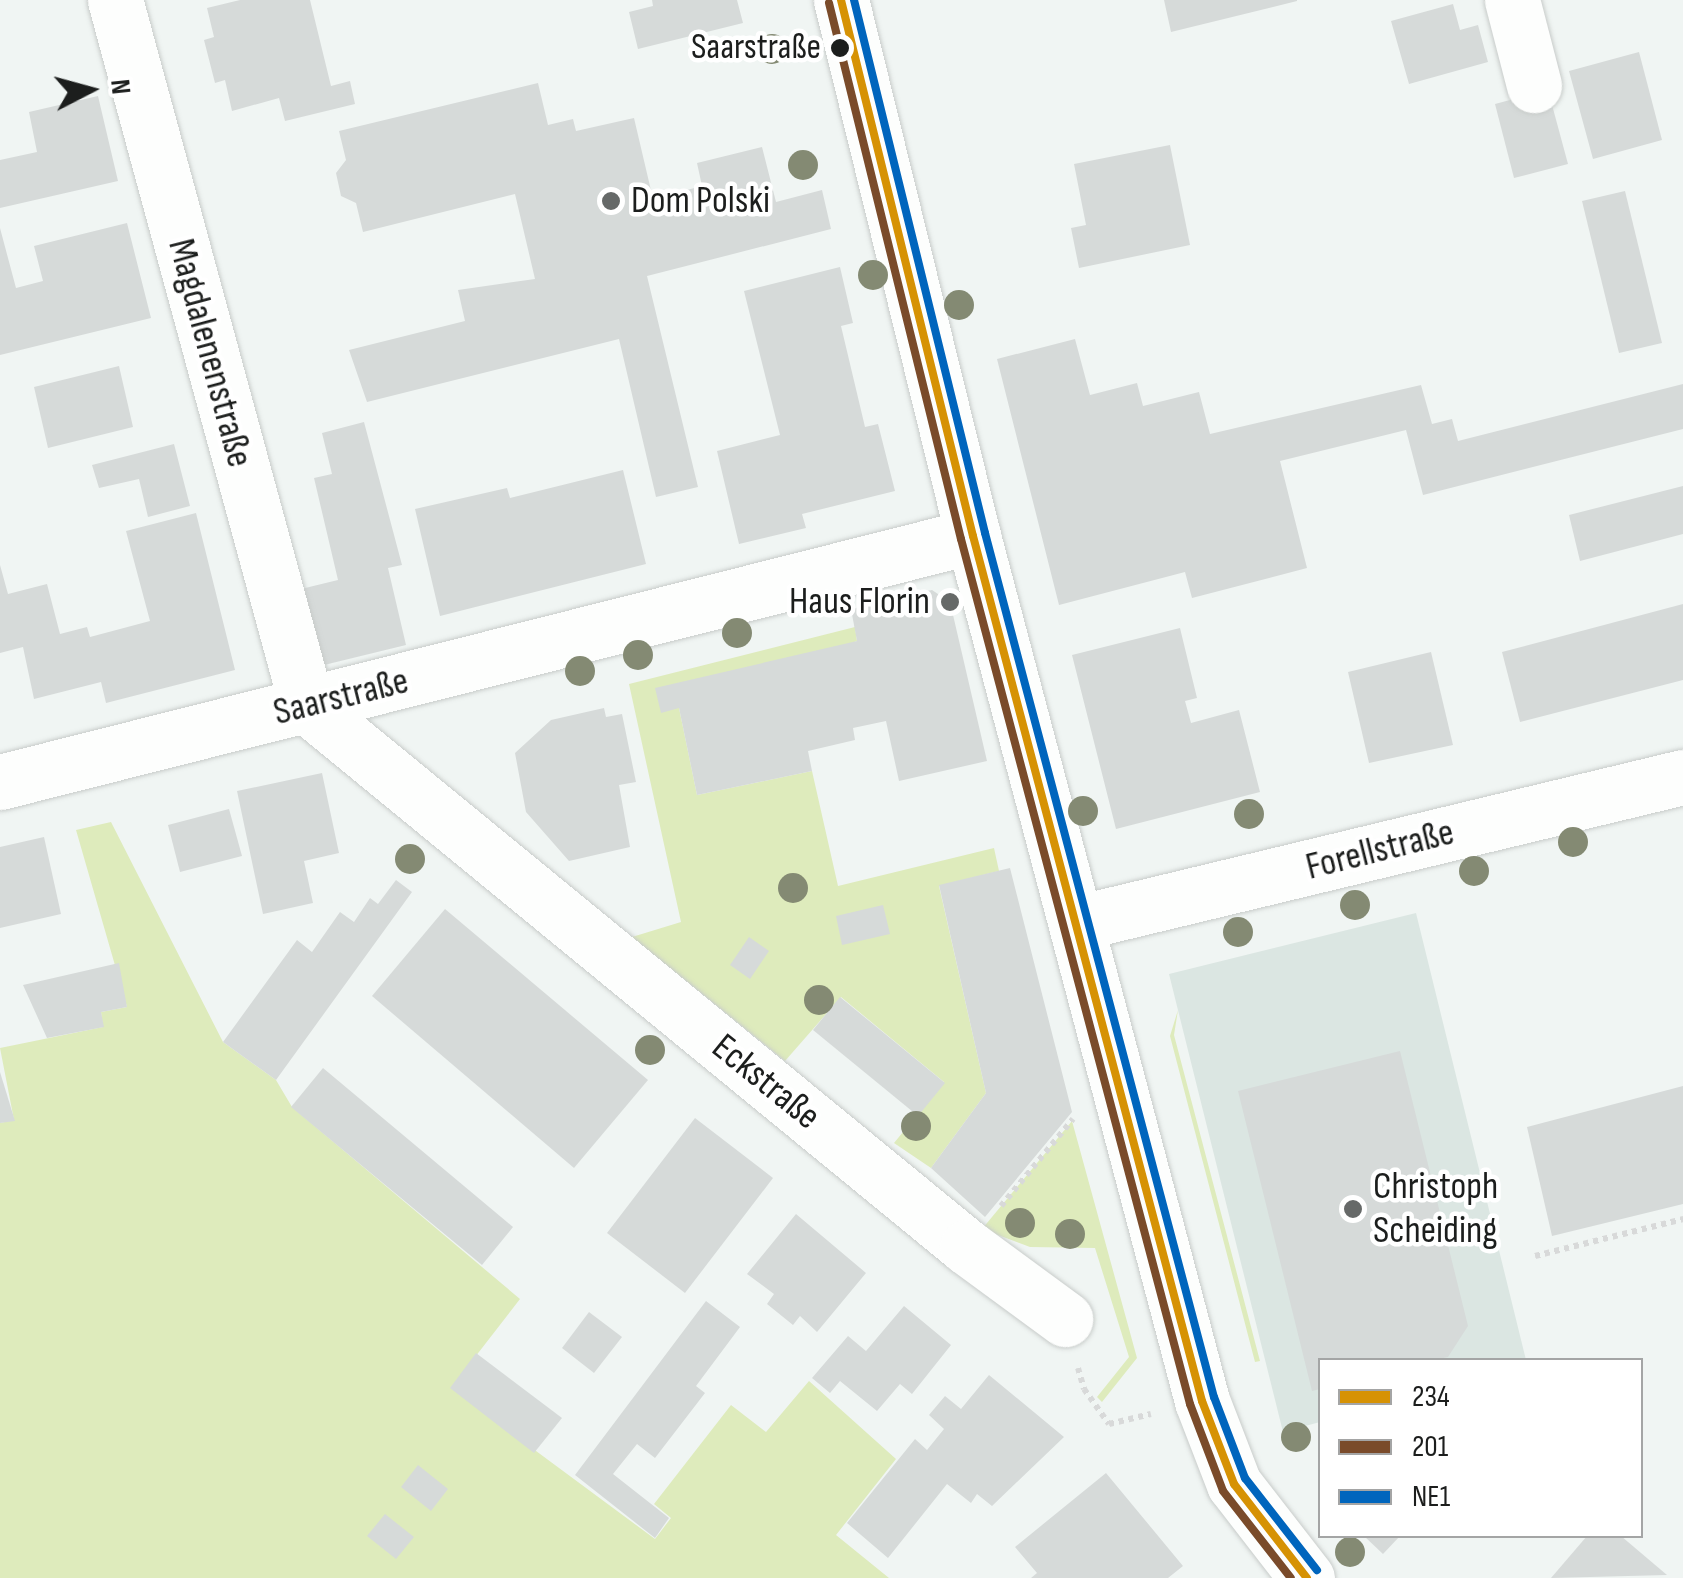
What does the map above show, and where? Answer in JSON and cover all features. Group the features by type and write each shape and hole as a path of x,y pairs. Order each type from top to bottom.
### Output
{"street":[{"name":"Magdalenenstraße","path":"115,0 307,706"},
{"path":"842,0 973,536 1202,1402 1234,1484 1307,1578"},
{"path":"1512,0 1534,85"},
{"name":"Saarstraße","path":"0,782 973,536"},
{"name":"Eckstraße","path":"307,706 967,1247 1065,1319"},
{"name":"Forellstraße","path":"1077,923 1683,777"}],"path":[{"path":"967,1247 1114,1068"},
{"path":"1535,1256 1683,1220"},
{"path":"1065,1319 1084,1389 1109,1424 1202,1402"}],"shaded area":[{"path":"1416,913 1526,1358 1318,1358 1318,1423 1283,1432 1169,974"}],"green space":[{"path":"855,627 857,641 679,708 697,795 812,771 838,886 994,848 999,871 939,886 986,1093 931,1168 894,1143 944,1082 841,997 785,1061 632,937 681,922 629,684"},
{"path":"111,822 223,1042 276,1080 292,1107 520,1299 451,1388 655,1539 671,1518 654,1504 731,1405 766,1432 809,1381 896,1459 836,1535 889,1578 0,1578 0,1123 14,1120 0,1048 103,1027 101,1012 127,1007 76,830"},
{"path":"1178,1010 1174,1035 1260,1361 1255,1362 1170,1036"},
{"path":"1072,1121 1137,1358 1102,1402 1097,1397 1129,1357 1095,1248 1030,1247 982,1229"}],"building":[{"path":"240,0 310,0 331,86 350,81 355,104 285,121 279,98 232,111 225,80 215,83 204,40 214,37 207,8"},
{"path":"652,0 737,0 743,23 638,49 629,12 653,6"},
{"path":"1164,0 1297,0 1297,1 1171,32"},
{"path":"1453,4 1460,30 1478,25 1488,62 1409,84 1391,21"},
{"path":"1639,52 1662,140 1593,159 1569,71"},
{"path":"538,83 548,125 573,119 576,131 634,118 653,199 702,186 697,163 762,147 776,202 822,190 831,229 647,276 698,487 656,497 619,339 367,402 349,350 465,321 458,290 535,279 515,194 363,232 356,203 341,196 336,173 346,160 339,131"},
{"path":"1548,90 1568,164 1514,178 1495,104"},
{"path":"98,96 118,181 0,208 0,160 37,152 29,112"},
{"path":"1170,145 1190,245 1079,268 1071,228 1086,225 1074,164"},
{"path":"1625,191 1662,343 1619,353 1582,201"},
{"path":"127,223 151,318 0,355 0,228 16,288 43,281 34,246"},
{"path":"840,267 853,323 841,326 865,427 878,424 895,491 802,514 806,528 739,544 717,451 780,435 744,291"},
{"path":"1075,339 1090,395 1137,383 1143,406 1199,392 1210,434 1421,385 1432,424 1452,419 1458,441 1683,384 1683,429 1423,495 1406,430 1280,461 1307,568 1192,598 1185,572 1059,605 997,359"},
{"path":"119,366 133,427 48,448 34,387"},
{"path":"364,422 402,565 388,568 406,645 320,666 301,589 338,580 314,478 332,474 322,433"},
{"path":"174,444 190,506 148,517 139,479 99,488 92,465"},
{"path":"623,470 646,564 440,616 415,509 507,488 510,498"},
{"path":"1683,486 1683,534 1580,561 1569,515"},
{"path":"196,513 235,670 106,703 101,682 34,699 23,647 0,653 0,565 8,594 47,584 60,634 87,627 90,637 150,621 126,531"},
{"path":"932,590 950,602 987,761 899,781 886,721 853,728 855,740 808,751 812,771 697,795 679,708 661,713 655,688 857,641 851,609"},
{"path":"1683,604 1683,680 1520,722 1502,652"},
{"path":"1180,628 1197,698 1185,701 1191,723 1239,710 1260,792 1116,829 1072,655"},
{"path":"1431,652 1453,745 1369,763 1348,672"},
{"path":"604,708 606,717 622,714 636,782 619,785 630,847 569,861 526,812 515,753 551,720"},
{"path":"322,773 339,853 304,861 313,903 263,914 237,791"},
{"path":"229,809 242,856 180,872 168,825"},
{"path":"44,837 61,914 0,928 0,847"},
{"path":"1010,868 1072,1112 985,1217 931,1168 986,1093 939,885"},
{"path":"396,880 412,892 276,1080 223,1042 297,940 312,952 340,912 354,922 370,898 378,904"},
{"path":"883,905 890,934 842,945 836,916"},
{"path":"445,909 648,1080 574,1168 372,996"},
{"path":"749,937 769,951 750,979 730,965"},
{"path":"119,963 127,1007 101,1012 104,1027 47,1038 23,985"},
{"path":"840,997 945,1083 918,1116 813,1030"},
{"name":"Christoph Scheiding","path":"1400,1051 1468,1326 1448,1357 1318,1358 1318,1390 1312,1391 1238,1091"},
{"path":"323,1068 513,1227 482,1265 291,1107"},
{"path":"0,1072 15,1121 0,1123"},
{"path":"1683,1086 1683,1204 1552,1236 1527,1127"},
{"path":"695,1118 773,1178 685,1293 607,1233"},
{"path":"796,1214 866,1273 817,1332 800,1316 793,1325 767,1304 774,1294 747,1274"},
{"path":"706,1301 740,1327 696,1386 705,1393 655,1458 637,1444 613,1474 669,1518 655,1538 575,1475"},
{"path":"904,1306 951,1345 912,1394 900,1384 877,1411 840,1381 830,1393 812,1378 848,1336 866,1351"},
{"path":"589,1312 622,1337 594,1373 562,1348"},
{"path":"476,1353 562,1418 534,1453 450,1388"},
{"path":"989,1375 1064,1437 992,1506 977,1494 971,1503 947,1484 888,1558 847,1523 915,1439 927,1450 944,1429 929,1415 945,1396 961,1409"},
{"path":"418,1465 448,1489 431,1511 401,1487"},
{"path":"1106,1473 1183,1566 1168,1578 1031,1578 1037,1573 1015,1547"},
{"path":"385,1514 414,1537 396,1559 367,1536"},
{"path":"1366,1538 1398,1538 1383,1554"},
{"path":"1585,1538 1623,1538 1667,1575 1551,1578"}],"transit line":[{"name":"234","path":"841,0 973,536 1202,1401 1234,1484 1307,1578"},
{"name":"NE1","path":"854,0 985,533 1214,1397 1245,1478 1317,1570"},
{"name":"201","path":"829,3 961,539 1190,1404 1223,1491 1291,1578"}],"place":[{"name":"Saarstraße","path":"840,48"},
{"name":"Dom Polski","path":"611,201"},
{"name":"Haus Florin","path":"950,602"},
{"name":"Christoph Scheiding","path":"1353,1209"}]}
